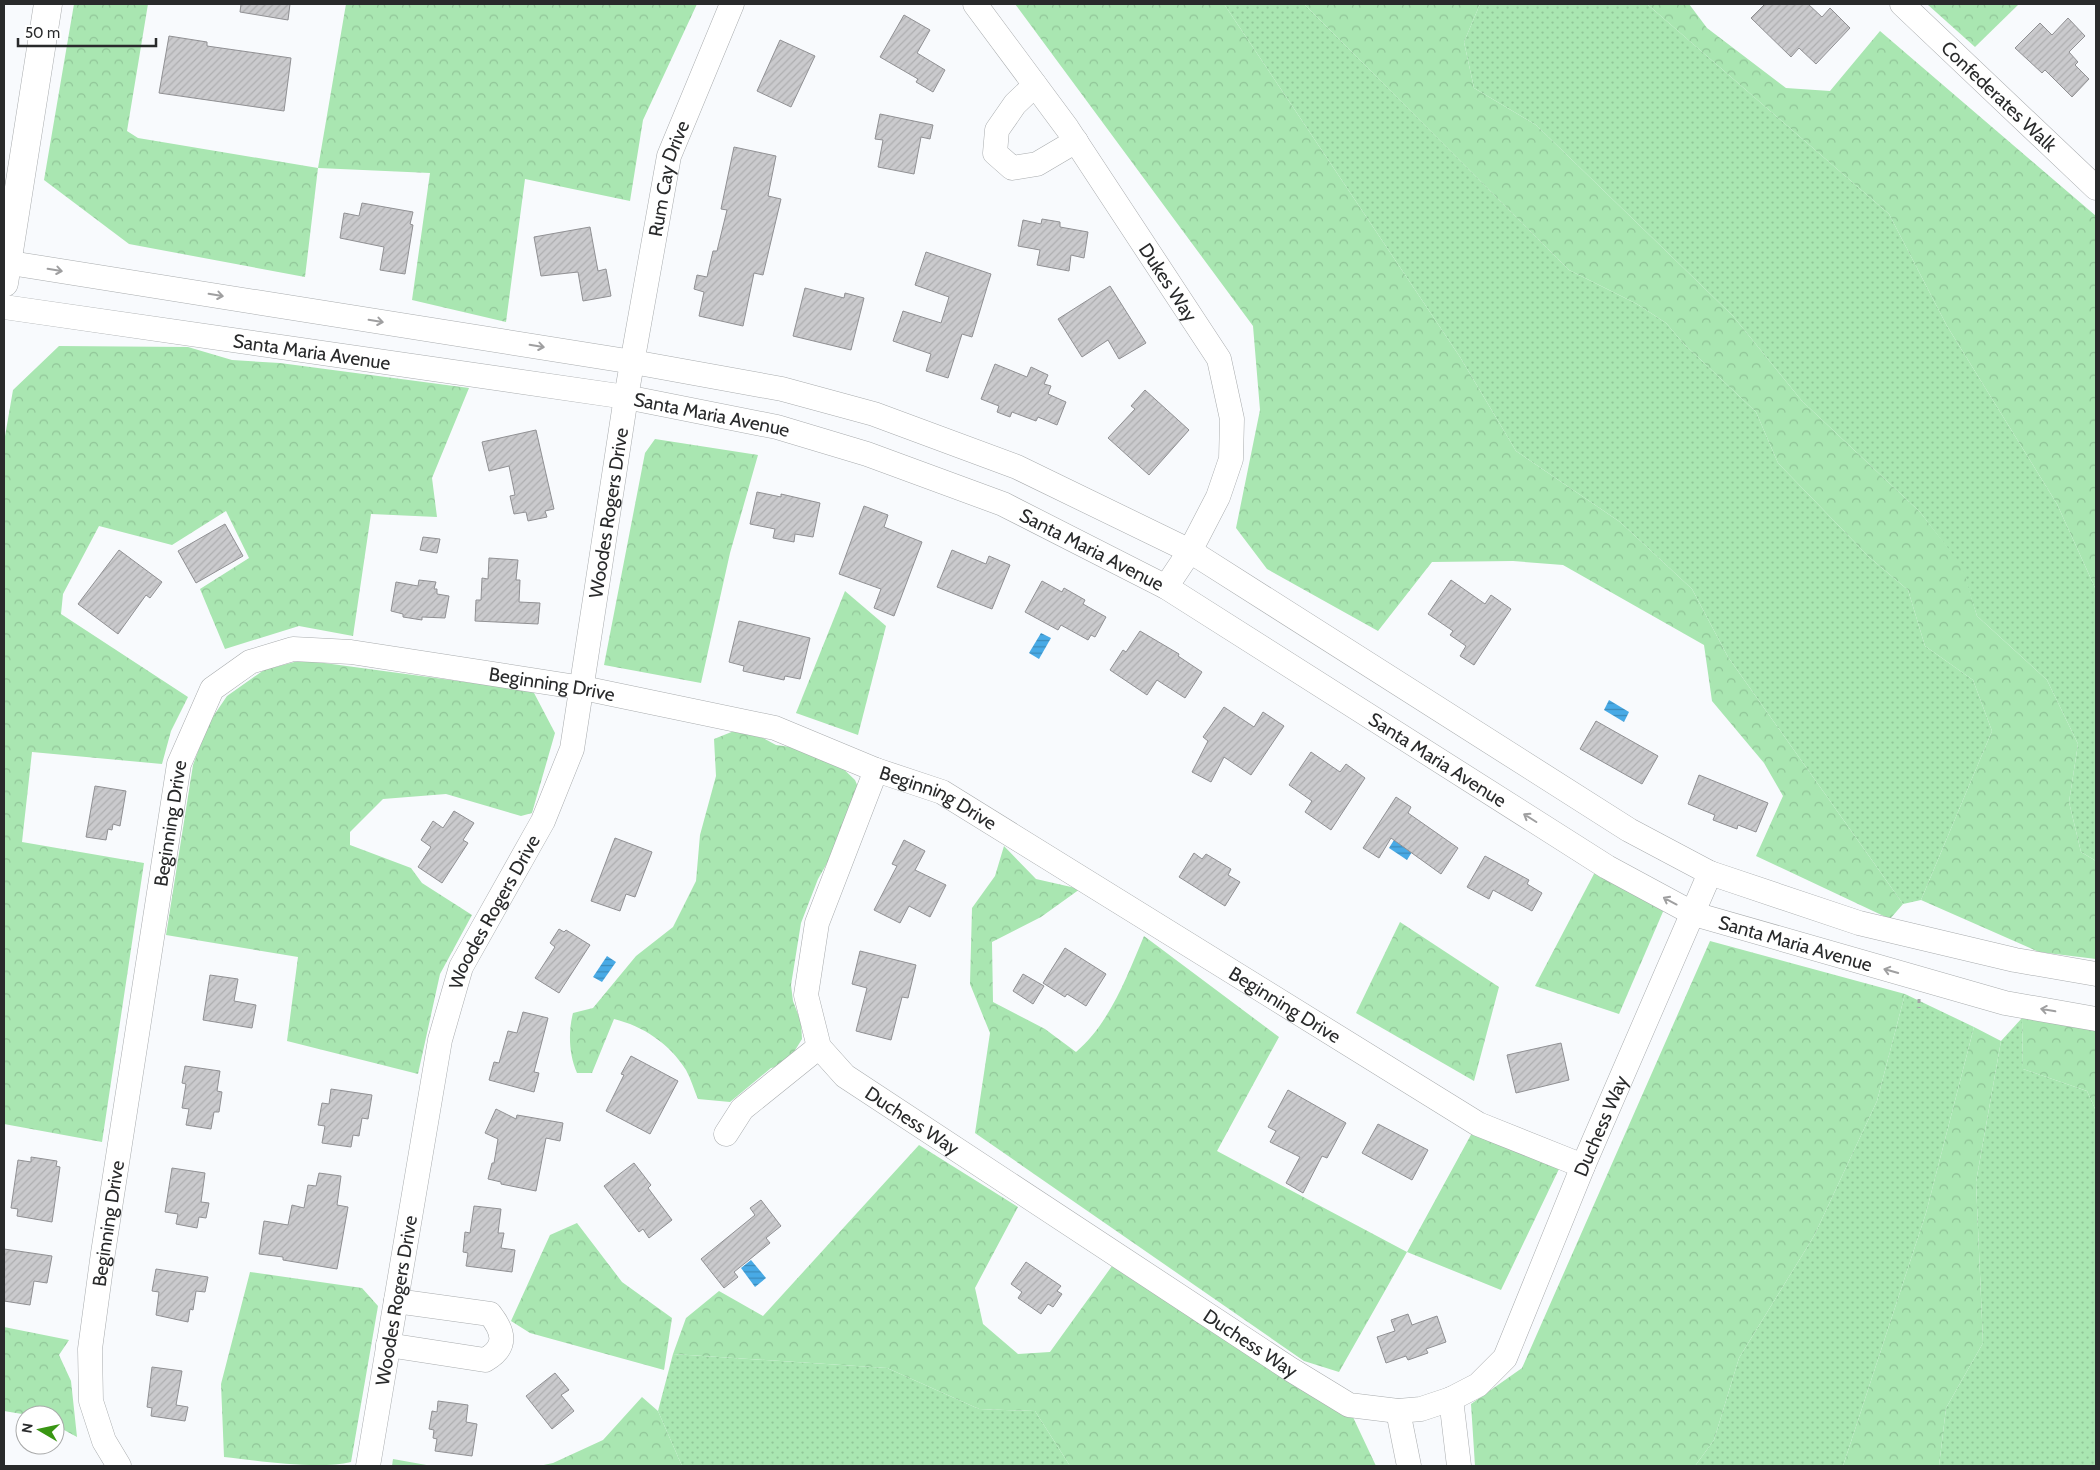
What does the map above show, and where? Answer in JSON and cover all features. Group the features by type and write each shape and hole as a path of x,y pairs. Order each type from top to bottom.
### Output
{"main road":[{"path":"5,269 48,4"}],"street":[{"name":"Rum Cay Drive","path":"633,362 669,156 732,4"},
{"name":"Dukes Way","path":"975,4 1076,141 1219,359 1232,419 1231,459 1218,497 1190,551 1166,587"},
{"name":"Confederates Walk","path":"1902,4 2096,188"},
{"path":"1035,85 1015,104 997,130 995,153 1012,168 1037,164 1076,141"},
{"name":"Santa Maria Avenue","path":"5,269 633,362 782,390 874,414 1017,467 1190,551 1628,830 1710,873 1859,922 2015,960 2096,974"},
{"name":"Santa Maria Avenue","path":"4,307 626,397 777,427 867,454 1003,504 1166,587 1607,867 1694,914 2005,1003 2096,1019"},
{"name":"Woodes Rogers Drive","path":"368,1466 440,1040 460,967 543,821 572,749 633,362"},
{"name":"Beginning Drive","path":"120,1466 104,1441 92,1400 90,1349 103,1252 179,764 212,688 250,662 293,648 351,652 583,688 775,728 876,770 942,792 1478,1124 1583,1166"},
{"name":"Duchess Way","path":"876,770 817,923 806,995 819,1047 845,1076 1290,1368 1350,1405 1398,1411 1421,1409 1451,1399 1478,1385 1505,1358 1583,1166 1694,914 1710,873"},
{"path":"726,1134 742,1109 819,1047"},
{"path":"388,1344 486,1360 493,1356 502,1341 502,1329 490,1314 396,1301"},
{"path":"1451,1399 1459,1466"},
{"path":"1398,1411 1409,1466"}],"green space":[{"path":"74,4 148,4 127,131 138,138 318,168 305,277 129,244 44,180"},
{"path":"346,4 697,4 643,120 630,201 525,179 506,322 412,300 430,173 318,168"},
{"path":"1015,4 1224,4 1460,357 1516,451 1620,522 1692,589 1728,657 1903,904 1890,919 1756,856 1783,796 1764,763 1712,701 1704,645 1563,565 1513,561 1432,562 1378,631 1267,569 1236,528 1260,410 1253,326"},
{"path":"1224,4 1304,4 1569,270 1637,304 1666,323 1684,344 1756,412 1778,463 1869,557 1908,590 1925,646 1973,680 1992,731 1921,900 1903,904 1728,657 1692,589 1620,522 1516,451 1460,357"},
{"path":"1304,4 1480,4 1464,42 1474,88 1536,125 1733,316 1802,401 1920,512 1962,566 1977,616 2047,680 2078,744 2069,802 2081,852 2096,861 2096,959 2039,952 1921,900 1992,731 1973,680 1925,646 1908,590 1869,557 1778,463 1756,412 1684,344 1666,323 1637,304 1569,270"},
{"path":"1480,4 1647,4 1889,214 1947,326 2057,504 2096,590 2096,861 2081,852 2069,802 2078,744 2047,680 1977,616 1961,566 1920,512 1802,401 1733,316 1536,125 1474,88 1464,42"},
{"path":"1647,4 1689,4 1707,28 1786,88 1830,91 1880,31 2096,216 2096,590 2057,504 1947,326 1889,214"},
{"path":"1927,4 2019,4 1975,47"},
{"path":"59,346 188,347 232,360 280,363 469,388 432,478 437,517 371,514 353,636 299,626 225,649 200,589 249,558 226,511 172,545 99,526 63,594 61,614 188,697 171,731 162,764 32,752 22,842 144,863 102,1142 4,1124 4,442 13,390"},
{"path":"655,439 758,455 730,553 701,683 604,665 645,453"},
{"path":"845,591 886,626 858,735 796,713"},
{"path":"302,660 533,691 555,733 532,813 521,816 446,794 383,799 350,832 350,845 411,868 422,883 472,915 440,974 418,1074 287,1041 298,957 166,935 193,765 208,724 227,696 264,670"},
{"path":"734,731 763,738 776,745 805,749 833,759 855,780 858,787 849,825 818,879 801,923 791,985 793,1001 801,1022 802,1039 786,1065 771,1068 730,1102 698,1099 686,1070 664,1044 635,1026 614,1019 592,1073 577,1073 572,1059 570,1043 573,1013 593,1008 636,956 673,927 696,881 700,835 716,776 714,739"},
{"path":"1004,846 1036,879 1080,889 1041,917 992,942 993,1002 1045,1029 1076,1052 1099,1027 1108,1013 1124,983 1144,936 1279,1037 1217,1151 1407,1252 1339,1372 1304,1361 975,1133 990,1033 970,984 972,908 995,876"},
{"path":"1596,870 1665,907 1619,1014 1535,986"},
{"path":"1400,922 1499,987 1474,1081 1356,1013"},
{"path":"1710,941 1905,994 1877,1101 1814,1236 1739,1358 1714,1440 1695,1466 1475,1466 1471,1404 1522,1368"},
{"path":"1905,994 1974,1027 1926,1213 1843,1466 1695,1466 1714,1440 1739,1358 1814,1236 1877,1101"},
{"path":"2022,1018 2023,1069 2087,1091 2096,1111 2096,1466 1939,1466 1946,1408 1983,1343 1976,1182 2001,1041"},
{"path":"2022,1018 2096,1030 2096,1111 2087,1091 2023,1069"},
{"path":"1974,1027 2001,1041 1976,1182 1983,1343 1946,1408 1939,1466 1843,1466 1926,1213"},
{"path":"1473,1131 1559,1169 1501,1290 1407,1252"},
{"path":"919,1145 1018,1207 975,1288 983,1324 1018,1354 1050,1352 1112,1266 1352,1415 1376,1466 1070,1466 1035,1411 979,1409 887,1368 673,1354 686,1318 719,1291 763,1316"},
{"path":"577,1223 622,1282 672,1318 664,1370 530,1333 511,1321 550,1235"},
{"path":"250,1272 362,1288 378,1306 351,1462 306,1465 224,1457 221,1384"},
{"path":"4,1327 69,1340 59,1355 71,1381 77,1437 65,1430 65,1405 15,1405 15,1413 4,1411"},
{"path":"673,1354 887,1368 979,1409 1035,1411 1070,1466 682,1466 658,1411"},
{"path":"642,1397 658,1411 682,1466 539,1466 553,1463 603,1440"},
{"path":"393,1459 432,1466 392,1466"}],"water":[{"path":"1041,633 1051,638 1039,659 1029,653"},
{"path":"1609,700 1629,712 1624,722 1604,710"},
{"path":"1394,840 1412,852 1407,860 1389,848"},
{"path":"607,956 616,962 602,982 593,977"},
{"path":"751,1260 766,1278 755,1287 741,1268"}],"building":[{"path":"241,4 290,4 288,20 240,12"},
{"path":"1765,4 1808,4 1822,17 1830,8 1850,28 1816,64 1799,48 1791,57 1751,18"},
{"path":"904,15 930,30 917,53 945,70 933,92 916,82 918,79 880,57"},
{"path":"2068,18 2085,36 2069,52 2078,62 2075,65 2089,79 2072,97 2045,70 2042,73 2015,48 2040,23 2052,35"},
{"path":"169,36 207,42 207,46 291,58 284,111 159,93"},
{"path":"780,40 815,56 791,107 757,91"},
{"path":"880,114 933,125 930,139 921,137 914,174 878,167 883,140 875,139"},
{"path":"734,147 776,156 768,196 781,199 763,275 754,273 743,326 699,316 704,292 694,289 697,275 707,277 713,251 717,251 727,210 721,209"},
{"path":"362,203 413,212 410,224 413,225 405,274 380,270 384,247 340,238 344,213 359,216"},
{"path":"1042,219 1060,222 1060,227 1088,232 1084,258 1071,255 1069,271 1037,265 1040,250 1018,246 1023,220 1041,224"},
{"path":"590,227 598,271 606,269 611,296 583,301 578,272 541,276 534,237"},
{"path":"926,252 991,274 972,337 962,334 948,378 926,371 931,354 893,341 903,311 941,323 949,297 915,285"},
{"path":"1110,286 1146,343 1119,359 1108,340 1082,357 1058,319"},
{"path":"805,288 844,298 845,293 864,298 851,350 793,336"},
{"path":"995,364 1027,377 1031,367 1048,375 1044,384 1051,386 1048,394 1066,402 1057,425 1038,417 1036,421 1012,412 1010,417 997,412 999,406 981,399"},
{"path":"1145,390 1189,430 1149,475 1108,438 1135,409 1131,406"},
{"path":"536,430 554,509 545,511 547,517 528,521 526,512 514,514 510,496 515,495 509,466 489,471 482,442"},
{"path":"757,492 781,497 781,494 820,503 813,537 795,534 794,542 773,538 775,529 750,524"},
{"path":"864,506 888,515 884,527 922,542 894,616 874,608 881,589 839,574"},
{"path":"225,524 243,556 196,583 178,551"},
{"path":"423,537 440,539 437,553 420,550"},
{"path":"119,550 162,582 150,598 146,595 118,634 78,604"},
{"path":"952,550 986,564 989,556 1010,565 992,609 937,587"},
{"path":"489,558 518,560 516,580 520,580 519,602 540,603 538,624 475,621 476,600 481,600 482,578 488,579"},
{"path":"419,580 436,582 434,589 437,589 437,594 449,596 445,618 422,617 422,620 403,617 403,614 391,611 396,582 418,586"},
{"path":"1451,580 1485,604 1491,595 1511,609 1474,665 1460,656 1466,646 1450,635 1453,631 1428,614"},
{"path":"1042,581 1062,592 1064,588 1085,600 1083,604 1106,617 1095,637 1091,635 1088,640 1061,625 1058,630 1025,612"},
{"path":"739,621 810,638 800,679 785,676 784,680 743,671 744,666 729,662"},
{"path":"1140,631 1179,654 1178,656 1202,672 1185,698 1157,680 1147,695 1110,670 1123,650 1126,652"},
{"path":"1224,707 1254,727 1263,712 1284,726 1251,775 1224,757 1211,782 1192,772 1208,741 1203,737"},
{"path":"1596,721 1658,756 1642,784 1580,749"},
{"path":"1311,752 1340,772 1346,764 1365,778 1331,830 1305,812 1312,801 1289,785"},
{"path":"1699,775 1768,803 1756,832 1738,825 1737,829 1713,820 1715,815 1688,804"},
{"path":"95,786 126,791 120,826 113,824 112,830 108,829 106,840 86,837"},
{"path":"1396,797 1411,807 1408,813 1458,848 1441,874 1391,838 1379,858 1363,848"},
{"path":"454,811 474,823 463,840 468,843 442,883 418,867 431,847 421,840 433,821 443,828"},
{"path":"615,838 652,852 635,897 626,894 620,911 591,901"},
{"path":"904,840 925,851 915,870 946,885 930,917 909,906 900,923 874,910 897,866 892,864"},
{"path":"1194,853 1202,859 1206,854 1231,869 1228,875 1240,882 1225,906 1179,877"},
{"path":"1485,856 1529,880 1527,884 1542,893 1532,911 1493,890 1489,899 1467,887"},
{"path":"559,929 564,932 566,930 590,945 559,993 535,978 555,947 550,943"},
{"path":"1065,948 1106,974 1086,1006 1067,994 1065,997 1043,983"},
{"path":"860,951 916,965 908,998 902,997 891,1040 856,1031 867,988 852,984"},
{"path":"1023,974 1044,986 1033,1004 1013,991"},
{"path":"210,975 238,979 234,1001 256,1005 252,1028 203,1020"},
{"path":"523,1012 548,1018 534,1072 539,1073 534,1092 489,1080 494,1062 499,1063 508,1031 517,1033"},
{"path":"1561,1043 1569,1080 1516,1093 1507,1055"},
{"path":"631,1056 678,1081 650,1134 606,1111 624,1075 621,1074"},
{"path":"185,1066 220,1071 217,1091 222,1092 219,1112 214,1112 211,1129 186,1125 189,1109 182,1108 186,1084 182,1083"},
{"path":"331,1089 372,1095 368,1119 362,1118 359,1136 353,1135 351,1147 322,1143 325,1126 318,1125 322,1103 329,1104"},
{"path":"1288,1090 1346,1123 1327,1158 1322,1156 1303,1193 1286,1183 1300,1157 1270,1142 1276,1131 1268,1127"},
{"path":"496,1109 516,1119 517,1115 563,1123 560,1141 546,1138 536,1191 501,1184 501,1182 488,1179 492,1163 494,1163 498,1139 485,1133"},
{"path":"1378,1124 1428,1150 1412,1180 1362,1153"},
{"path":"31,1157 57,1161 56,1166 60,1167 52,1222 17,1216 18,1209 11,1208 18,1160 31,1162"},
{"path":"634,1163 651,1185 648,1188 672,1220 649,1238 643,1229 639,1232 604,1186"},
{"path":"172,1168 205,1173 201,1202 209,1203 206,1218 199,1217 197,1228 176,1224 178,1214 165,1212"},
{"path":"319,1173 341,1176 337,1205 348,1207 337,1269 283,1260 283,1257 259,1254 264,1221 288,1225 292,1205 304,1208 308,1185 316,1186"},
{"path":"761,1200 781,1226 766,1238 770,1243 734,1272 738,1277 724,1288 701,1259 755,1215 750,1208"},
{"path":"474,1206 501,1209 498,1233 504,1233 501,1248 515,1250 512,1272 466,1266 468,1253 463,1252 465,1232 470,1233"},
{"path":"4,1249 52,1256 47,1283 34,1281 30,1305 4,1301"},
{"path":"1026,1262 1061,1286 1057,1291 1062,1294 1053,1307 1048,1304 1041,1314 1018,1298 1022,1292 1011,1284"},
{"path":"156,1269 208,1277 205,1292 196,1291 193,1310 190,1309 188,1322 156,1315 159,1292 152,1291"},
{"path":"1408,1314 1412,1325 1437,1316 1446,1342 1426,1349 1428,1353 1408,1360 1406,1356 1386,1363 1377,1337 1395,1331 1391,1320"},
{"path":"152,1367 182,1371 176,1405 188,1407 185,1421 151,1416 152,1408 147,1407"},
{"path":"555,1373 569,1390 561,1395 574,1411 552,1429 526,1396"},
{"path":"438,1401 468,1405 466,1422 477,1424 472,1456 435,1451 437,1439 433,1438 434,1430 429,1429 432,1411 437,1412"}]}
